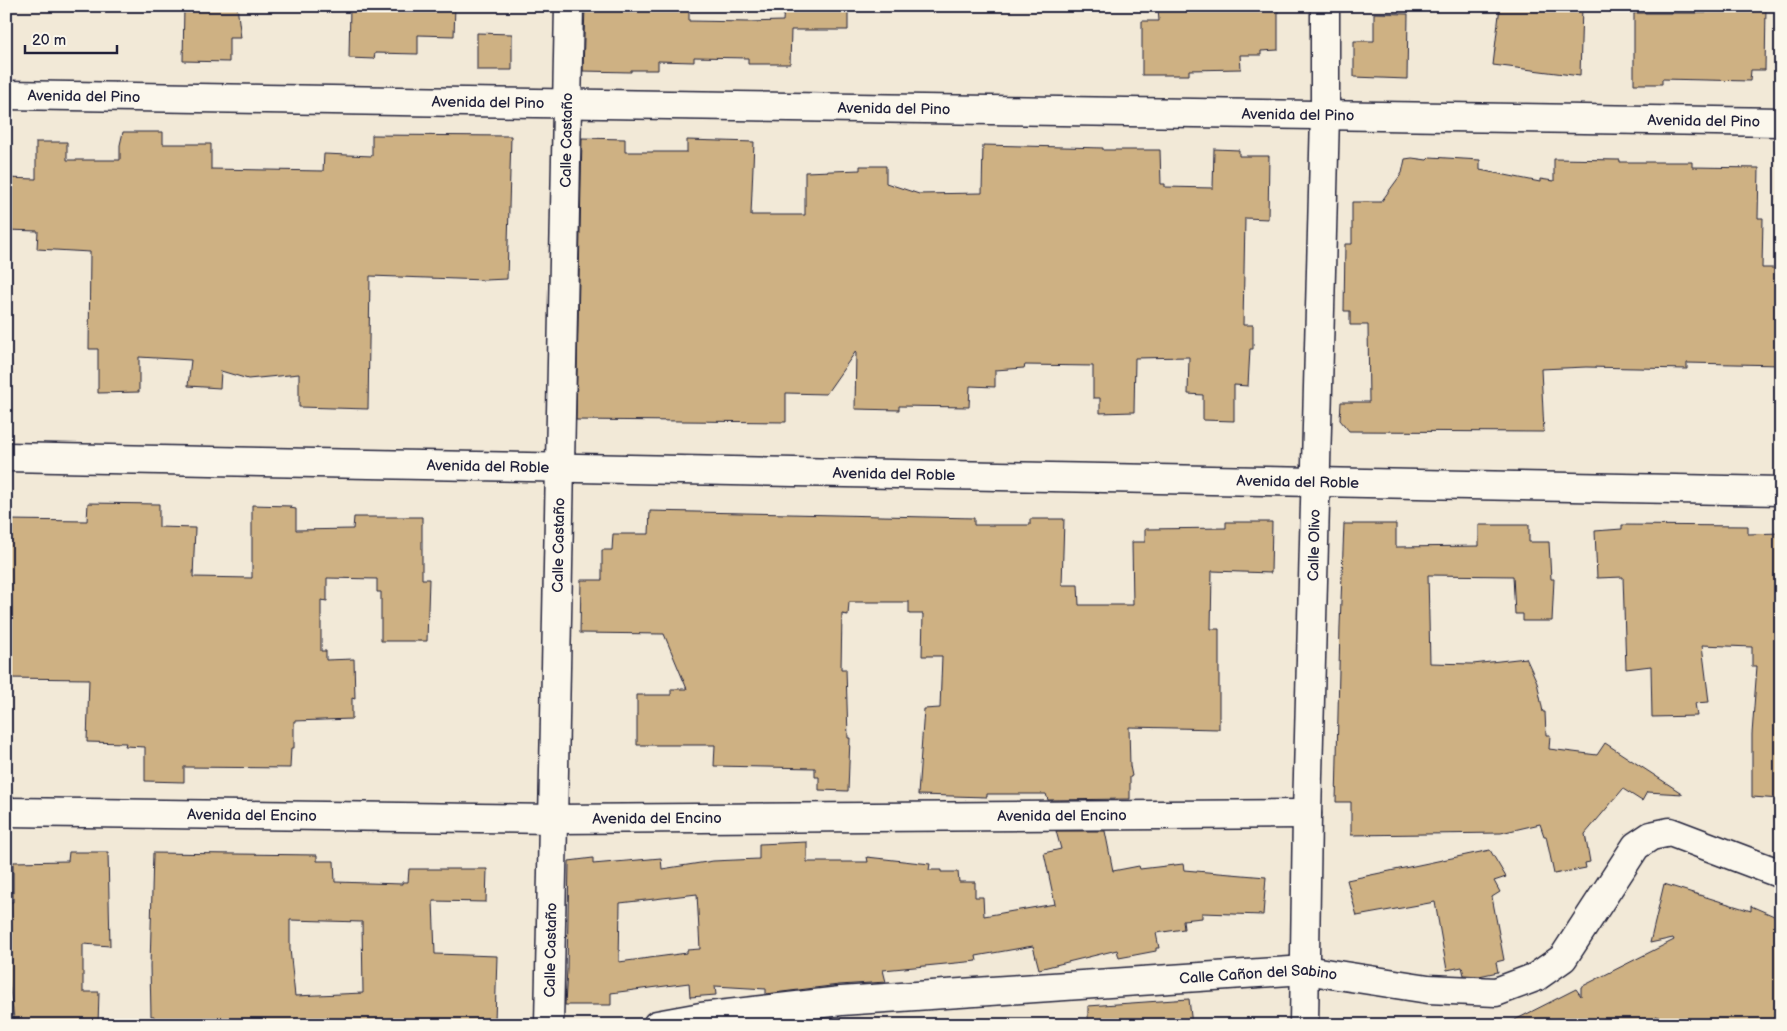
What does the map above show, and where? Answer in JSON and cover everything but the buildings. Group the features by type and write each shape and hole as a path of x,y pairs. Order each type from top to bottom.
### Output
{"street":[{"name":"Calle Castaño","path":"549,1025 569,6"},
{"name":"Calle Olivo","path":"1304,1025 1307,814 1325,115 1325,6"},
{"name":"Avenida del Pino","path":"6,95 1781,122"},
{"name":"Avenida del Roble","path":"6,456 1781,491"},
{"name":"Avenida del Encino","path":"6,812 553,819 1307,814"},
{"name":"Calle Cañon del Sabino","path":"657,1025 701,1017 841,1001 1305,970 1428,989 1496,992 1536,977 1563,958 1636,846 1651,836 1670,832 1781,874"}]}
